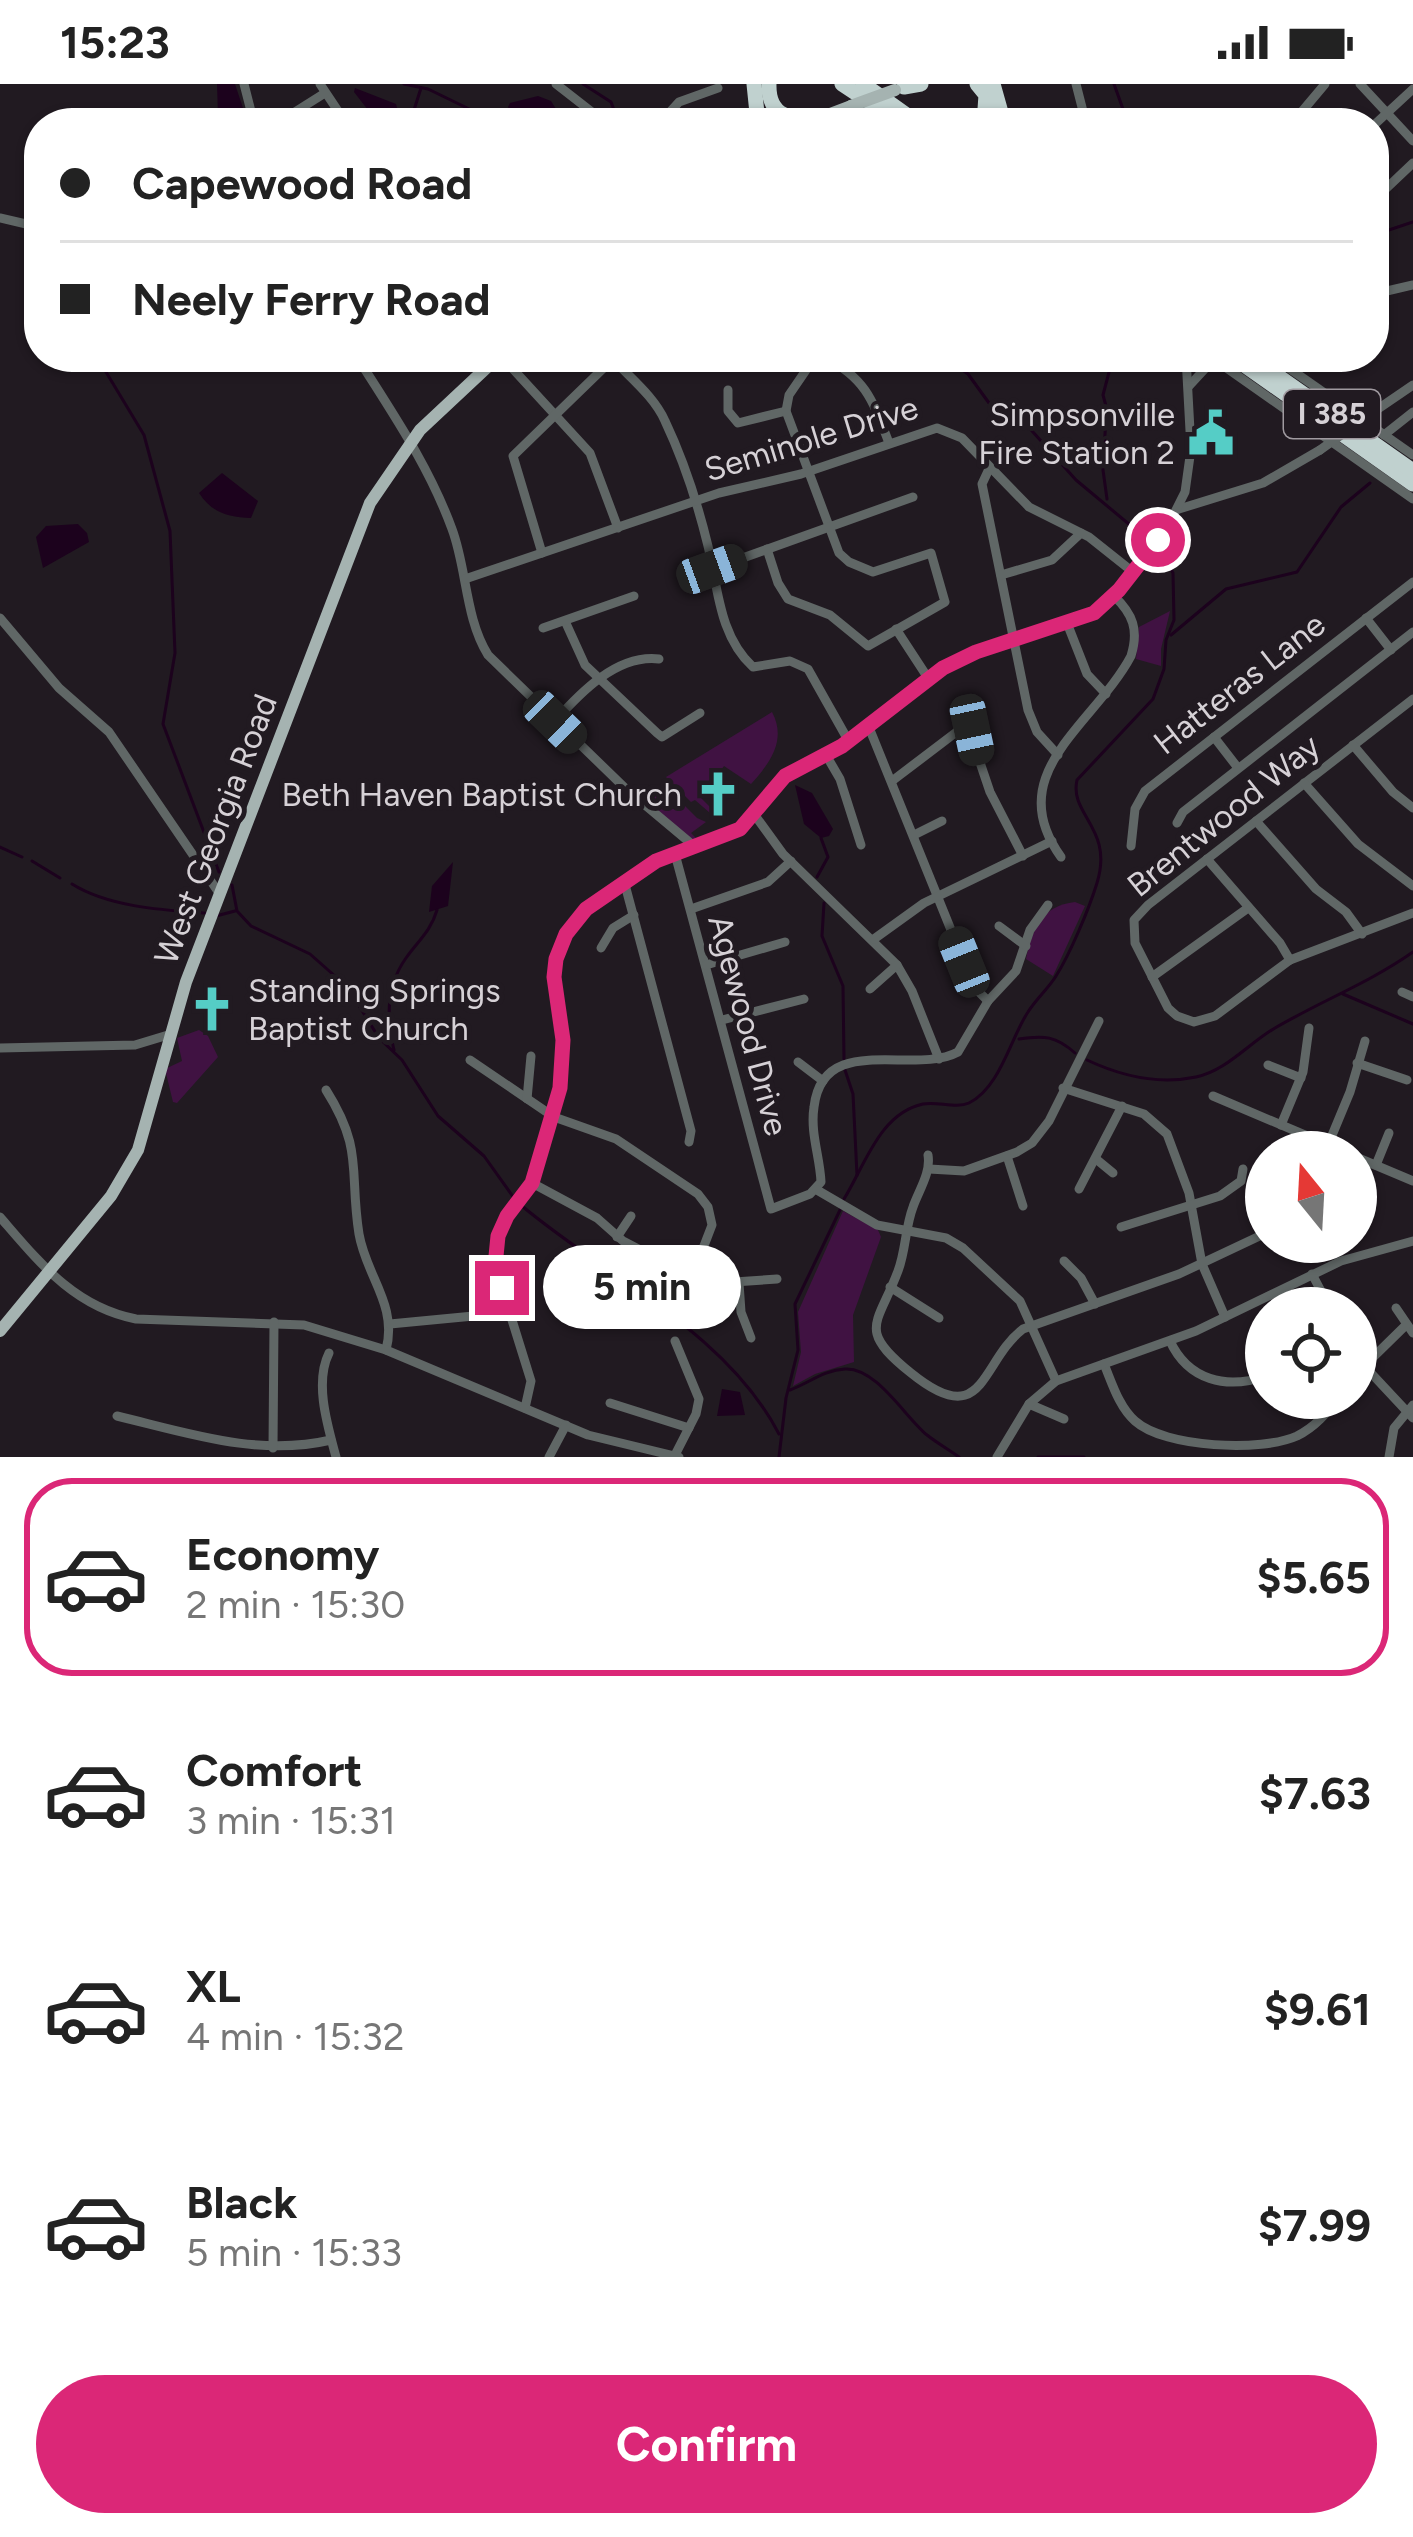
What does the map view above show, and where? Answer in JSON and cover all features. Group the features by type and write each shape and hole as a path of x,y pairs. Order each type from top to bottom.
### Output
{"highway":[{"path":"842,84 885,108"},
{"path":"863,84 891,108"},
{"name":"I 385","path":"1254,372 1413,484"},
{"name":"I 385","path":"1272,372 1413,471"}],"main road":[{"path":"846,108 908,86"},
{"name":"West Georgia Road","path":"0,1331 128,1169 149,1117 168,1035 219,892 358,529 384,479 412,441 484,372"}],"street":[{"path":"556,84 587,108"},
{"path":"1305,108 1325,84"},
{"path":"1360,84 1382,108"},
{"path":"297,108 322,88"},
{"path":"674,108 718,88"},
{"path":"1389,111 1413,89"},
{"path":"1389,115 1413,141"},
{"path":"1389,186 1413,163"},
{"path":"1411,285 1413,300"},
{"path":"367,372 438,491 483,648 640,803 694,846"},
{"path":"515,372 594,458 618,528"},
{"path":"542,553 512,458 598,372"},
{"path":"625,372 663,416 694,502 727,628 748,662 762,668 790,661 808,669 848,740"},
{"path":"767,549 788,599 835,619 867,646 945,602 933,556 927,553 881,572 870,572 843,558 786,411 789,395 807,372"},
{"path":"847,372 856,377 875,405 889,442"},
{"path":"525,1408 531,1381 502,1288 496,1247 504,1221 532,1183 554,1118 564,1050 554,977 566,934 586,909 624,881 675,854 734,832 785,776 848,740 928,678 962,658 1094,613 1114,596 1179,508 1191,464 1187,372"},
{"path":"1188,387 1200,372"},
{"path":"1232,372 1413,499"},
{"path":"1294,372 1413,455"},
{"path":"1179,508 1263,483 1413,385"},
{"path":"728,390 728,411 738,423 786,411"},
{"path":"1384,435 1413,412"},
{"name":"Seminole Drive","path":"465,579 928,429 946,429 962,438 1029,507 1081,533 1133,572"},
{"path":"989,469 982,484 1032,722 1058,755"},
{"path":"687,578 913,497"},
{"path":"1001,575 1052,560 1081,533"},
{"name":"Hatteras Lane","path":"1131,846 1133,815 1141,796 1413,582"},
{"path":"543,628 634,596"},
{"path":"1061,857 1039,795 1043,778 1058,755 1129,662 1136,639 1133,621 1114,596"},
{"path":"0,618 59,688 109,732 219,892"},
{"path":"1366,618 1390,650"},
{"path":"565,621 578,655 598,679 662,737 700,713"},
{"path":"1067,623 1081,663 1106,694"},
{"path":"896,629 928,678"},
{"path":"1177,823 1183,812 1413,632"},
{"path":"555,722 598,679 646,658 659,659"},
{"name":"Brentwood Way","path":"1413,699 1406,712 1353,746 1148,905 1135,920 1133,939 1172,1012 1199,1022 1215,1016 1290,960 1413,913"},
{"path":"892,781 967,724 983,776 1023,856"},
{"path":"868,725 973,983 988,1001"},
{"path":"1214,737 1238,768"},
{"path":"1353,746 1393,793 1413,808"},
{"path":"826,755 840,779 861,845"},
{"path":"1304,783 1358,844 1413,886"},
{"path":"754,814 791,861 897,965 940,1059"},
{"path":"914,835 942,821"},
{"path":"1256,821 1362,934"},
{"path":"874,939 903,916 1052,841"},
{"name":"Agewood Drive","path":"675,854 770,1209 818,1190"},
{"path":"1207,859 1290,960"},
{"path":"691,909 768,882 791,861"},
{"path":"624,881 691,1132 689,1142"},
{"path":"1048,905 1032,926 1016,971 988,1001 961,1048 940,1059 861,1059 842,1065 823,1081 813,1114 821,1177 818,1190 877,1225 958,1244 1015,1295 1057,1381"},
{"path":"1151,977 1248,908"},
{"path":"601,948 613,928 634,915"},
{"path":"999,926 1025,946"},
{"path":"706,965 784,942"},
{"path":"870,989 897,965"},
{"path":"722,1020 804,999"},
{"path":"929,1169 955,1173 1007,1156 1038,1137 1099,1021"},
{"path":"1281,1125 1301,1078 1309,1028"},
{"path":"0,1048 127,1046 168,1035"},
{"path":"1334,1131 1365,1041"},
{"path":"526,1099 531,1056"},
{"path":"470,1060 554,1118 616,1139 704,1201 711,1216 711,1233 692,1277"},
{"path":"798,1062 823,1081"},
{"path":"1357,1063 1407,1080"},
{"path":"1268,1065 1301,1078"},
{"path":"1063,1088 1150,1118 1167,1134 1178,1156 1202,1264 1225,1317"},
{"path":"326,1090 350,1132 359,1236 390,1324 386,1350"},
{"path":"1213,1096 1295,1131"},
{"path":"1079,1189 1122,1106"},
{"path":"1377,1162 1389,1132"},
{"path":"928,1155 929,1169 900,1265 877,1316 880,1343 912,1374 943,1394 960,1395 983,1384 1009,1341 1032,1325 1202,1264 1245,1243"},
{"path":"1007,1156 1022,1206"},
{"path":"1096,1159 1113,1173"},
{"path":"1377,1165 1413,1181"},
{"path":"1121,1228 1230,1191 1242,1178 1243,1168"},
{"path":"532,1183 692,1277 739,1282 778,1279"},
{"path":"617,1237 631,1216"},
{"path":"0,1217 46,1270 87,1303 119,1316 304,1325 386,1350 628,1448 677,1456 698,1408 698,1394 675,1341"},
{"path":"1377,1251 1413,1241"},
{"path":"1064,1261 1081,1278 1095,1304"},
{"path":"997,1457 1030,1404 1057,1381 1170,1341 1337,1263"},
{"path":"1312,1274 1319,1287"},
{"path":"739,1282 741,1312 751,1337"},
{"path":"890,1287 939,1318"},
{"path":"1377,1352 1409,1329 1396,1308"},
{"path":"390,1324 484,1315"},
{"path":"273,1448 274,1322"},
{"path":"1170,1341 1181,1362 1198,1375 1231,1382 1245,1380"},
{"path":"329,1353 324,1363 325,1411 336,1457"},
{"path":"1104,1364 1129,1414 1162,1436 1260,1444 1313,1434 1323,1419"},
{"path":"1377,1382 1410,1411 1393,1432 1390,1457"},
{"path":"610,1403 689,1428"},
{"path":"1030,1404 1064,1419"},
{"path":"117,1416 244,1447 305,1447 331,1440"},
{"path":"549,1457 566,1425"}],"shaded area":[{"path":"217,84 235,84 243,108 218,108"},
{"path":"355,88 397,108 366,108"},
{"path":"538,96 555,108 508,108 510,103"},
{"path":"222,473 258,501 251,518 221,513 199,493"},
{"path":"78,524 89,542 43,568 36,537 46,526"},
{"path":"1170,611 1161,666 1136,659 1139,627"},
{"path":"772,712 778,732 770,759 751,784 724,766 701,798 713,810 710,813 666,777"},
{"path":"795,785 812,793 833,829 829,836 821,838 804,824"},
{"path":"665,786 706,822 691,833 697,839 647,804"},
{"path":"453,862 448,906 429,912 432,886"},
{"path":"1075,902 1085,906 1053,976 1026,959 1028,948 1035,928 1047,914"},
{"path":"199,1030 208,1036 218,1057 173,1102 165,1069 182,1061 177,1038"},
{"path":"843,1211 878,1230 881,1237 853,1315 854,1362 793,1386 801,1352 798,1312"},
{"path":"722,1389 740,1392 745,1415 717,1416"}],"waterway":[{"path":"404,84 428,89 467,108"},
{"path":"583,84 613,108"},
{"path":"1114,84 1123,108"},
{"path":"415,108 421,88"},
{"path":"1389,230 1413,222"},
{"path":"106,372 144,435 170,531 175,653 163,724 219,872"},
{"path":"844,1199 875,1142 895,1118 923,1104 964,1105 980,1096 997,1074 1028,1012 1061,967 1089,905 1101,864 1096,835 1079,803 1077,780 1153,699 1174,620 1173,573 1160,550 1076,480 1024,422 989,403 965,372"},
{"path":"1106,406 1103,395 1109,372"},
{"path":"1106,417 1103,470 1107,499"},
{"path":"1171,635 1226,589 1297,572 1341,507 1370,483"},
{"path":"817,877 828,857 821,838"},
{"path":"0,847 22,857"},
{"path":"32,861 60,878"},
{"path":"72,884 119,902 205,913"},
{"path":"232,885 237,911 251,926 310,954 336,977 379,1038 402,1060 438,1116 484,1156 514,1198"},
{"path":"824,903 822,936 843,986 844,1059"},
{"path":"394,1050 391,991 437,910"},
{"path":"216,916 235,911"},
{"path":"1087,1060 1126,1075 1154,1079 1207,1074 1275,1028 1413,952"},
{"path":"1343,994 1413,1024"},
{"path":"1019,1039 1049,1038 1075,1053"},
{"path":"845,1070 853,1094 857,1175"},
{"path":"522,1206 697,1336 729,1365 779,1434"},
{"path":"779,1457 798,1350 795,1304 841,1208"},
{"path":"790,1390 830,1372 857,1371 879,1384 927,1435 959,1457"},
{"path":"1038,1457 1084,1457"}],"place":[{"name":"Simpsonville Fire Station 2","path":"1211,433"},
{"name":"Beth Haven Baptist Church","path":"718,794"},
{"name":"Standing Springs Baptist Church","path":"212,1009"}],"route":[{"path":"502,1288 498,1236 532,1183 560,1088 563,1040 556,959 566,934 586,909 656,861 740,829 785,776 842,746 943,668 976,652 1094,613 1119,590 1158,540"}]}
